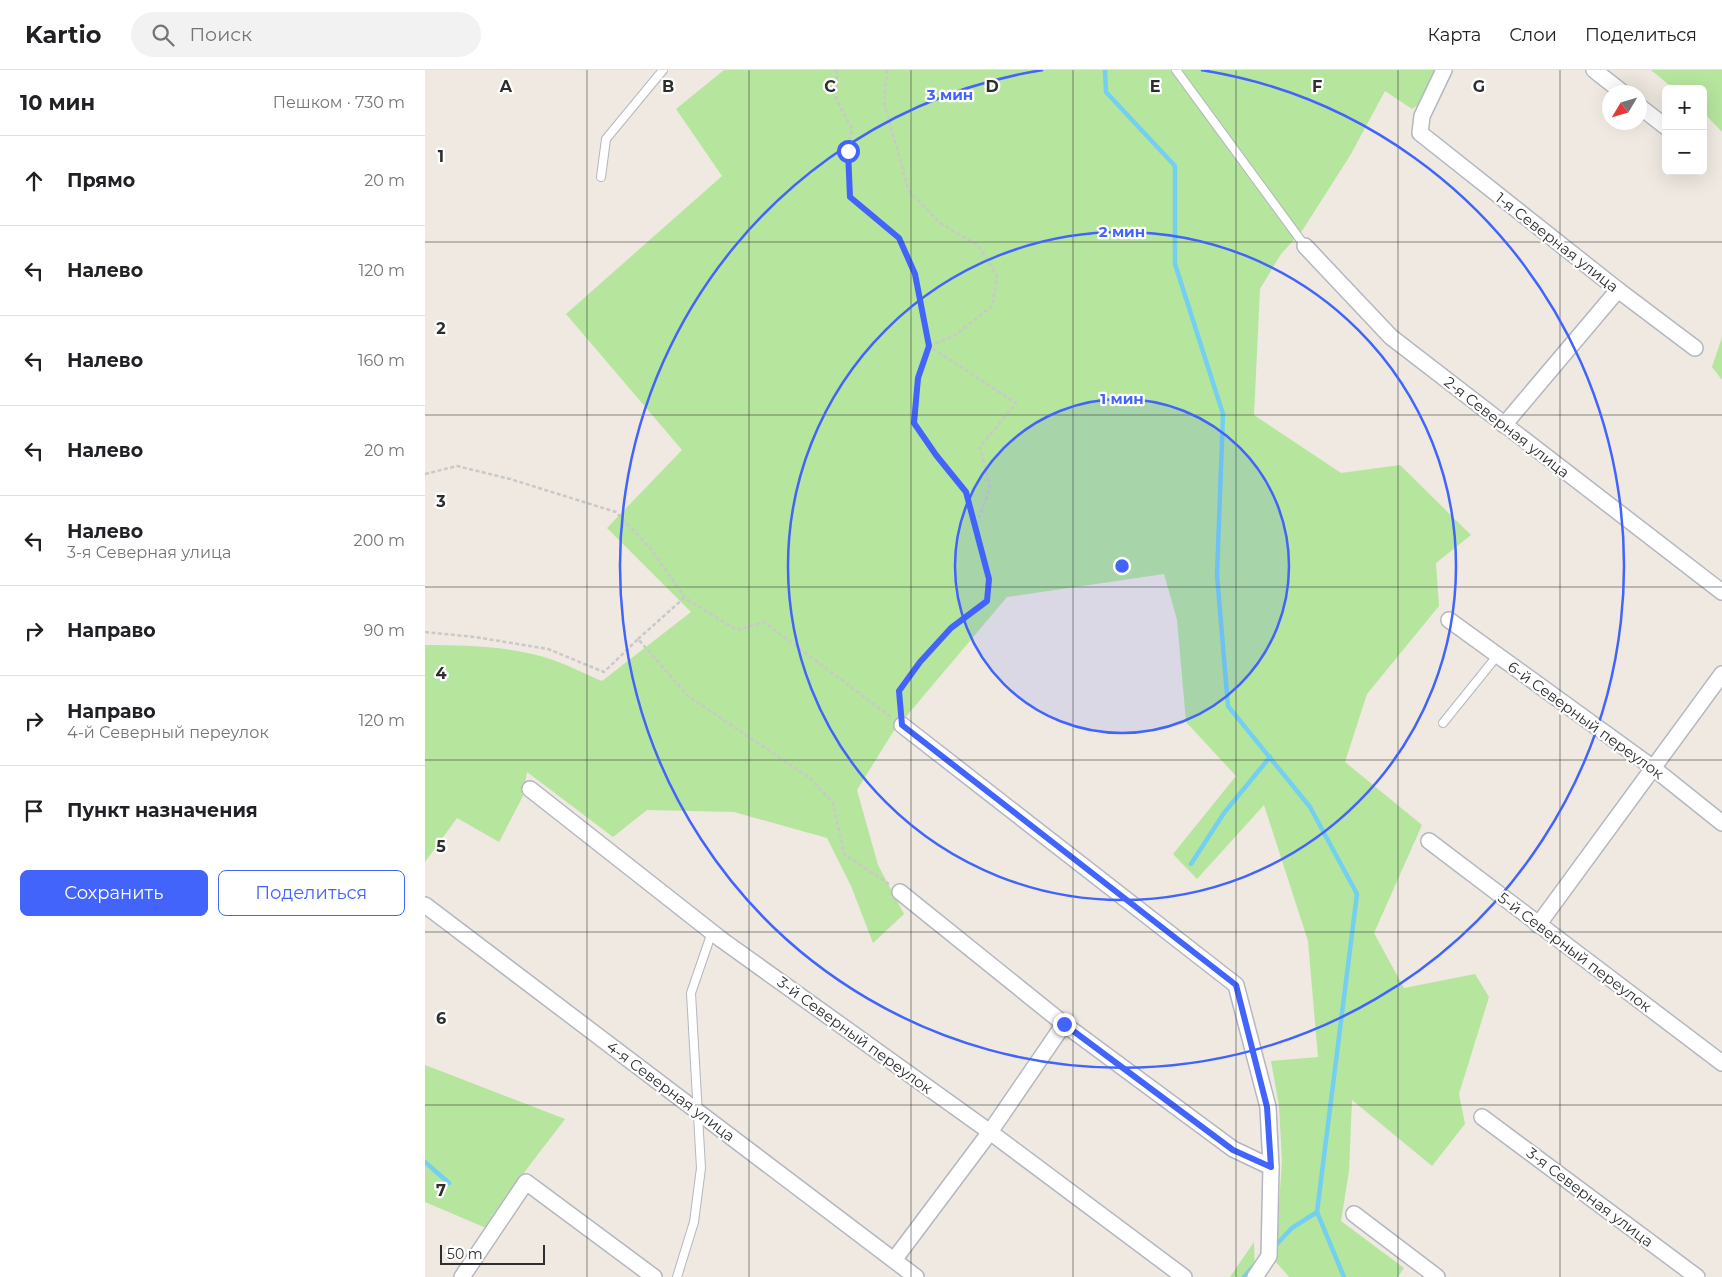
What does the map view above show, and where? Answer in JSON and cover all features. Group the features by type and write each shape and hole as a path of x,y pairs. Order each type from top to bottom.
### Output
{"street":[{"name":"1-я Северная улица","path":"1444,70 1422,116 1420,133 1618,290 1695,348"},
{"path":"1594,70 1613,85"},
{"path":"1647,112 1662,124"},
{"name":"2-я Северная улица","path":"1305,246 1391,337 1722,592"},
{"path":"1504,425 1618,290"},
{"name":"6-й Северный переулок","path":"1449,620 1652,768 1722,822"},
{"path":"1538,925 1722,674"},
{"path":"902,725 1236,985 1267,1107 1271,1167 1269,1256 1255,1277"},
{"name":"3-й Северный переулок","path":"530,789 712,932 990,1132 1184,1277"},
{"name":"5-й Северный переулок","path":"1429,841 1722,1063"},
{"path":"900,892 1064,1024 1233,1150 1271,1167"},
{"name":"4-я Северная улица","path":"425,905 696,1110 903,1271"},
{"path":"903,1271 990,1132 1064,1024"},
{"name":"3-я Северная улица","path":"1482,1117 1697,1277"},
{"path":"462,1277 526,1182 654,1277"},
{"path":"1354,1214 1437,1277"}],"lane":[{"path":"601,177 606,139 663,70"},
{"path":"1175,70 1305,246"},
{"path":"1443,723 1497,656"},
{"path":"677,1277 694,1222 701,1168 696,1110 691,994 712,932"}],"path":[{"path":"837,70 836,99 852,128 848,151 850,197 899,238 915,274 929,346 918,378 914,423 936,455 966,492 989,579 987,601 951,628 920,662 899,691 902,725"},
{"path":"887,70 885,103 909,191 940,223 979,246 997,276 992,306 954,336 929,346"},
{"path":"929,346 1016,403 979,448 990,488 975,527"},
{"path":"425,474 457,466 510,479 616,512 651,549 685,598 737,630 764,622 902,725"},
{"path":"425,632 475,637 548,650 604,672 685,598"},
{"path":"639,639 687,696 810,778 833,803 844,854 900,892"}],"green space":[{"path":"724,70 1437,70 1421,103 1412,109 1385,91 1351,154 1302,231 1281,254 1260,289 1254,415 1341,473 1400,465 1471,535 1436,563 1439,606 1367,694 1345,762 1422,825 1374,933 1404,988 1475,974 1489,997 1459,1094 1465,1124 1432,1166 1352,1100 1349,1171 1341,1221 1404,1268 1398,1277 1289,1277 1275,1261 1282,1161 1279,1106 1271,1061 1318,1057 1308,941 1264,805 1197,879 1173,854 1236,776 1186,722 1177,620 1164,574 1007,597 893,732 857,790 878,865 904,914 873,943 851,886 827,838 734,812 647,810 613,837 527,772 523,796 499,842 457,818 425,862 425,645 455,645 515,650 559,662 602,681 691,612 607,528 682,450 566,314 722,176 676,109"},
{"path":"1651,70 1722,70 1722,132 1707,116 1707,85 1669,85"},
{"path":"1722,337 1722,380 1712,367"},
{"path":"425,1065 565,1119 526,1170 486,1228 425,1202"},
{"path":"1254,1242 1255,1271 1251,1277 1230,1277"}],"waterway":[{"path":"1105,70 1106,92 1175,166 1175,264 1223,414 1217,575 1228,706 1310,807 1357,894 1317,1212 1344,1277"},
{"path":"1191,864 1224,813 1270,757"},
{"path":"425,1162 449,1183"},
{"path":"1273,1248 1292,1228 1317,1212"},
{"path":"1244,1277 1253,1267"}],"route":[{"path":"848,151 850,197 899,238 915,274 929,346 918,378 914,423 936,455 966,492 989,579 987,601 951,628 920,662 899,691 902,725 1236,985 1267,1107 1271,1167 1233,1150 1064,1024"}]}
